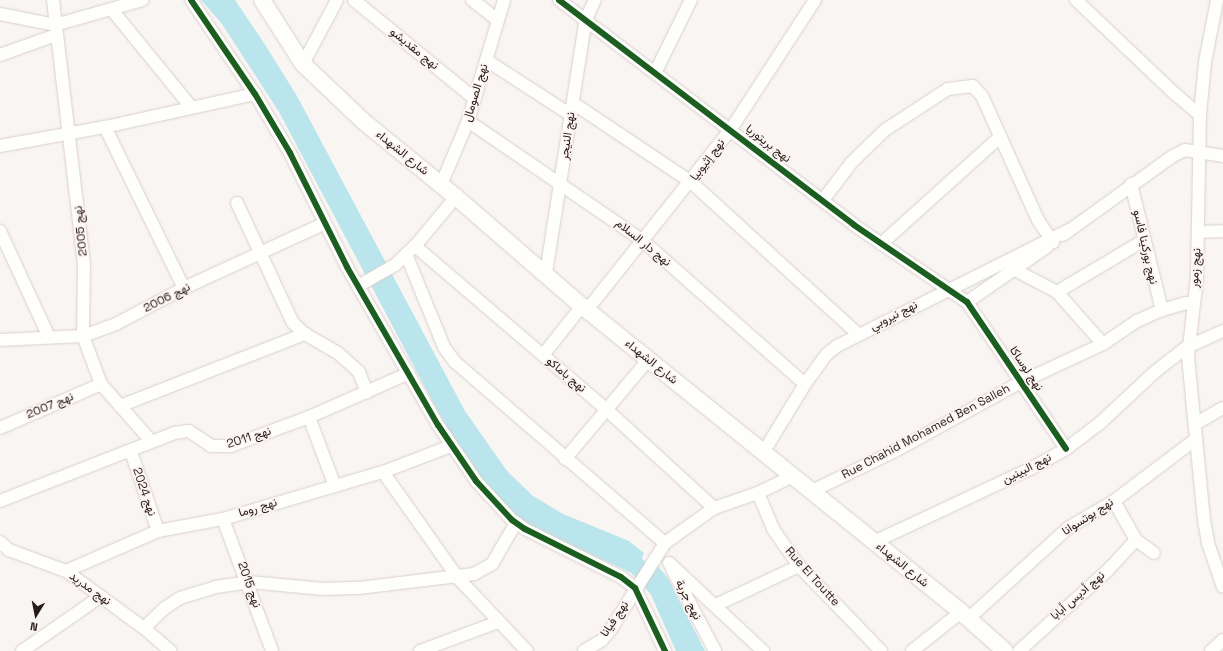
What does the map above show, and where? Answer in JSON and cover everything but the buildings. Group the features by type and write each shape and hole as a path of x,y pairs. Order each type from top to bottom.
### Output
{"main road":[{"name":"شارع الشهداء","path":"262,0 303,64 363,121 456,197 585,308 810,492 874,542 1005,651"}],"street":[{"name":"نهج 2005","path":"53,0 70,133 84,264 83,336 101,384 151,441"},
{"path":"0,55 56,30 142,0"},
{"path":"191,0 255,94 290,153 325,223 409,373 451,446 476,481 516,523 541,539 637,585 665,651"},
{"path":"303,64 337,0"},
{"name":"نهج مقديشو","path":"354,0 475,99"},
{"path":"472,0 498,20"},
{"name":"نهج الصومال","path":"441,185 468,121 504,0"},
{"name":"نهج بريتوريا","path":"559,0 656,71 881,244 967,302"},
{"name":"نهج النيجر","path":"546,273 586,19 595,0"},
{"path":"656,71 691,0"},
{"name":"نهج إثيوبيا","path":"542,355 585,308 642,240 731,129 815,0"},
{"path":"1076,0 1175,94 1200,115"},
{"name":"نهج زمور","path":"1217,0 1205,62 1200,115 1197,277 1187,347 1189,384 1195,424 1208,543 1223,587"},
{"path":"112,10 191,107"},
{"path":"0,14 56,30"},
{"path":"486,60 571,115"},
{"path":"822,200 852,162 885,130 948,89 967,85 978,90 1001,136 1038,220 1052,240"},
{"path":"0,146 105,127 255,94"},
{"path":"573,103 690,182 858,334"},
{"name":"نهج دار السلام","path":"468,121 642,240 805,384"},
{"path":"105,127 184,288"},
{"path":"881,244 1001,136"},
{"path":"967,302 1015,270 1052,240 1069,230 1131,184 1173,156 1185,150 1223,156"},
{"name":"نهج بوركينا فاسو","path":"1131,184 1143,241 1162,310"},
{"path":"361,285 395,264 410,250 456,197"},
{"path":"237,203 285,311 305,334 338,353 359,372 364,380 367,393"},
{"name":"نهج 2006","path":"0,340 83,336 116,324 184,288 325,223"},
{"path":"0,231 49,337"},
{"path":"1198,232 1223,231"},
{"name":"نهج نيروبي","path":"763,453 805,384 827,354 858,334 948,289 1052,240"},
{"path":"1057,292 1143,241"},
{"name":"نهج باماكو","path":"410,250 542,355 607,410 714,508"},
{"name":"نهج جربة","path":"410,250 444,347 455,362 565,459 661,547 715,651"},
{"path":"1015,270 1057,292 1103,344"},
{"name":"نهج لوساكا","path":"967,302 1066,449"},
{"name":"Rue Chahid Mohamed Ben Salleh","path":"810,492 895,451 1021,382 1103,344 1137,321 1162,310 1186,303 1192,305"},
{"name":"نهج البينين","path":"874,542 1032,468 1066,449 1100,424 1156,371 1187,347 1223,331"},
{"path":"120,406 305,334"},
{"path":"565,459 648,360"},
{"name":"نهج 2011","path":"0,501 130,452 151,441 189,431 211,446 222,448 309,417 367,393 409,373"},
{"name":"نهج 2007","path":"0,428 101,384"},
{"path":"1195,424 1223,408"},
{"path":"309,417 335,486"},
{"name":"نهج بوتسوانا","path":"912,651 964,616 1068,528 1114,501 1196,439"},
{"name":"نهج روما","path":"66,571 158,531 223,519 383,472 451,446"},
{"name":"نهج 2024","path":"130,452 158,531"},
{"path":"383,472 458,578 527,651"},
{"path":"661,547 714,508 758,493 791,476"},
{"name":"Rue El Toutte","path":"758,493 773,529 799,566 881,651"},
{"path":"1114,501 1136,540 1154,553"},
{"name":"نهج 2015","path":"223,519 249,582 268,650"},
{"path":"144,628 165,608 180,598 215,587 249,582 324,589 359,588 458,578 488,568 516,523"},
{"name":"نهج أديس أبابا","path":"1019,651 1108,570 1136,540"},
{"name":"نهج مدريد","path":"0,542 9,550 66,571 144,628 170,651"},
{"name":"نهج فيانا","path":"584,651 602,640 611,629 661,547"},
{"path":"669,562 763,651"},
{"path":"716,605 799,566"},
{"path":"22,651 100,596"},
{"path":"420,651 498,622"},
{"path":"1211,651 1223,640"}],"water":[{"path":"201,0 235,0 264,43 297,96 465,411 507,471 533,496 563,514 629,541 644,553 634,574 537,530 515,515 481,480 453,440 279,112 222,24"},
{"path":"656,564 668,578 705,651 676,651 647,586"}],"waterway":[{"path":"618,551 626,554 657,588"}],"cycle path":[{"path":"191,0 255,94 290,153 347,267 438,425 476,481 512,520 525,529 621,577 635,588 665,651"},
{"path":"559,0 854,225 967,302 1066,449"}]}
